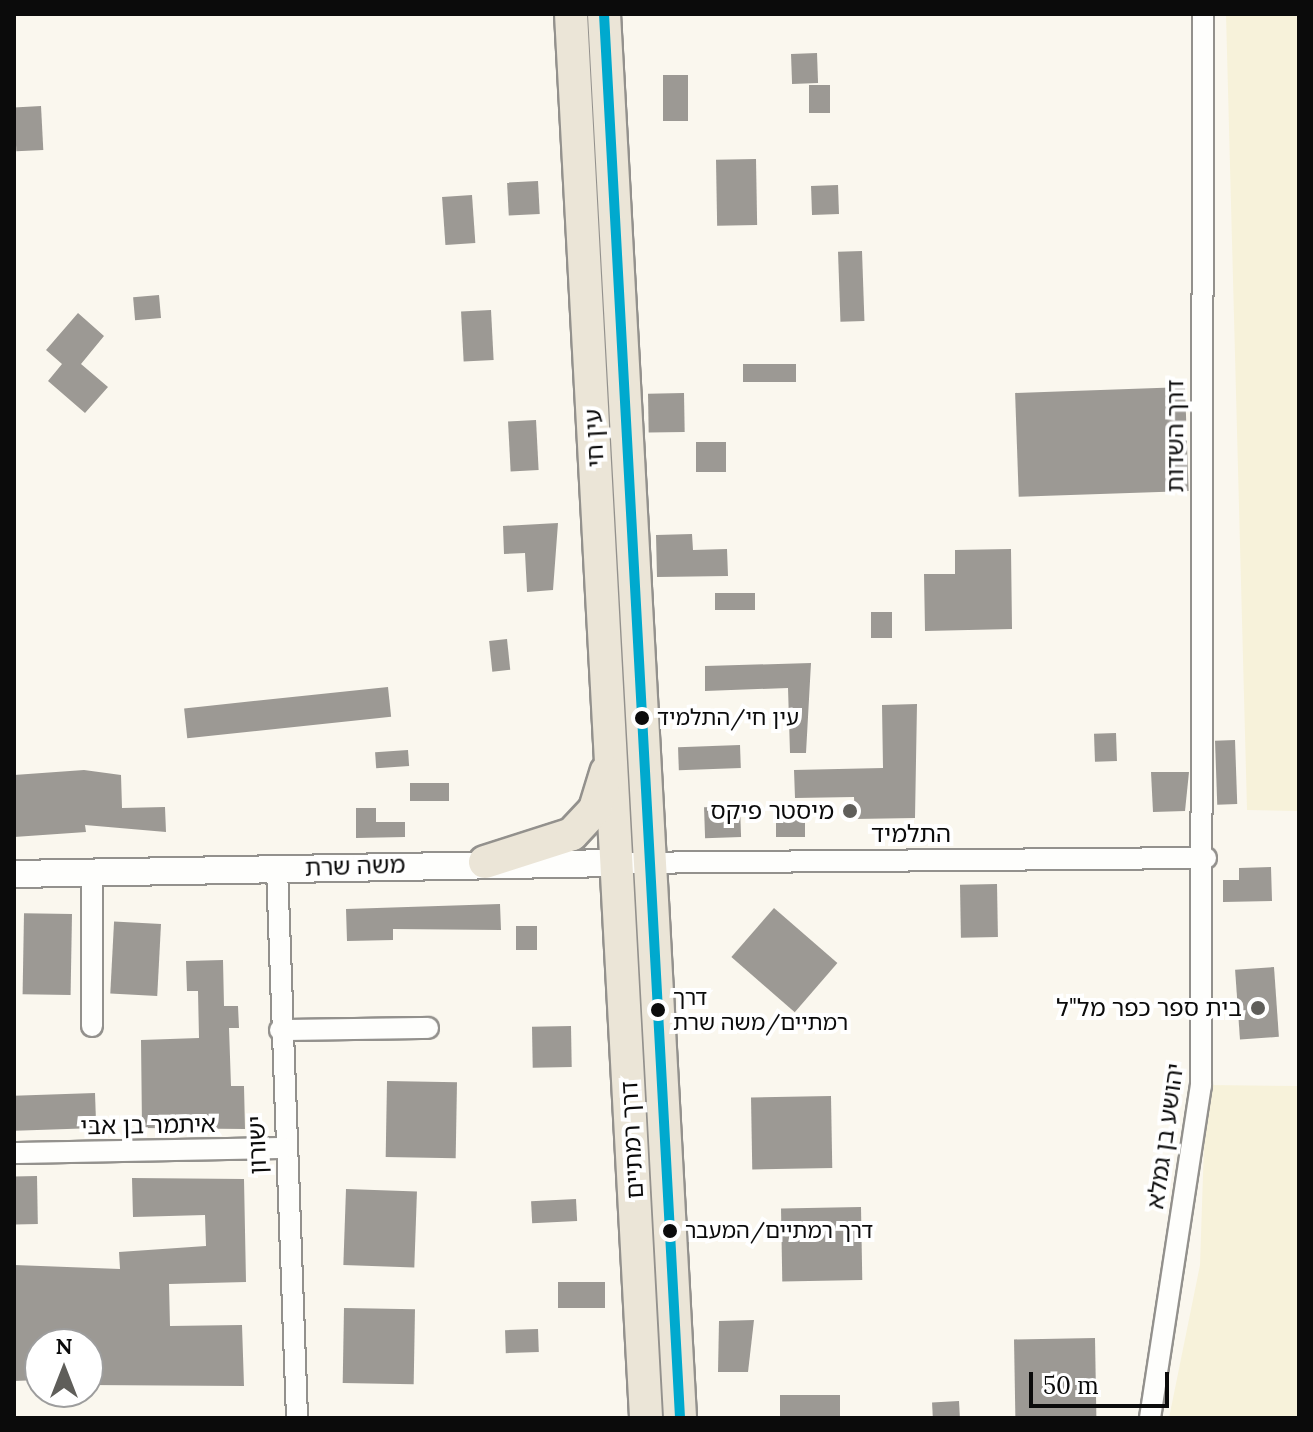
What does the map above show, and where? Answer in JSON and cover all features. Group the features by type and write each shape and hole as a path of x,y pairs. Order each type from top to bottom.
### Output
{"main road":[{"name":"עין חי","path":"571,14 617,863"},
{"name":"עין חי","path":"604,14 651,862"},
{"path":"485,862 572,834 595,809 611,754"},
{"name":"דרך רמתיים","path":"651,862 680,1418"},
{"name":"דרך רמתיים","path":"617,863 646,1418"}],"street":[{"name":"דרך השדות","path":"1203,14 1206,858"},
{"name":"התלמיד","path":"617,863 1206,858"},
{"name":"יהושע בן גמלא","path":"1150,1418 1201,1086 1206,858"},
{"name":"משה שרת","path":"14,874 485,862 617,863"},
{"name":"ישורון","path":"277,869 283,1148 297,1418"},
{"path":"92,873 92,1026"},
{"path":"280,1030 428,1028"},
{"name":"איתמר בן אבי","path":"14,1153 283,1148"}],"shaded area":[{"path":"1226,14 1299,14 1299,811 1247,810"},
{"path":"1206,1085 1299,1086 1299,1418 1169,1418 1200,1265"}],"building":[{"path":"817,53 818,83 792,84 791,54"},
{"path":"663,75 688,75 688,121 663,121"},
{"path":"809,85 830,85 830,113 809,113"},
{"path":"41,106 43,150 16,151 14,107"},
{"path":"756,159 757,225 717,226 716,160"},
{"path":"538,181 540,214 509,216 507,183"},
{"path":"838,185 839,214 812,215 811,186"},
{"path":"472,195 475,243 445,245 442,197"},
{"path":"862,251 864,321 840,322 838,252"},
{"path":"159,295 161,318 135,320 133,297"},
{"path":"491,310 494,360 464,362 461,312"},
{"path":"78,313 104,336 81,364 108,387 85,413 48,381 62,364 46,350"},
{"path":"743,364 796,364 796,382 743,382"},
{"path":"1185,387 1189,491 1019,497 1015,393"},
{"path":"684,393 685,432 649,433 648,394"},
{"path":"536,420 539,470 511,471 508,421"},
{"path":"696,442 726,442 726,472 696,472"},
{"path":"558,523 553,590 527,592 525,553 504,554 503,526"},
{"path":"692,534 693,550 727,549 728,576 657,577 656,535"},
{"path":"1011,549 1012,629 925,631 924,574 955,574 955,550"},
{"path":"715,593 755,593 755,610 715,610"},
{"path":"871,612 892,612 892,638 871,638"},
{"path":"507,639 510,670 492,672 489,641"},
{"path":"811,663 806,753 790,753 788,688 705,691 705,666"},
{"path":"388,687 391,717 187,738 184,708"},
{"path":"917,704 915,818 855,819 854,797 795,798 794,770 883,768 882,705"},
{"path":"1116,733 1117,761 1095,762 1094,734"},
{"path":"1235,740 1237,804 1217,805 1215,741"},
{"path":"740,745 741,768 679,770 678,747"},
{"path":"408,750 409,766 376,768 375,752"},
{"path":"84,770 121,775 122,808 165,807 166,832 85,825 86,832 14,837 14,775"},
{"path":"1151,772 1189,772 1185,811 1153,812"},
{"path":"410,783 449,783 449,801 410,801"},
{"path":"740,806 741,837 705,838 704,807"},
{"path":"356,808 376,808 376,822 405,822 405,837 356,838"},
{"path":"776,818 805,818 805,837 776,837"},
{"path":"1271,867 1272,901 1223,902 1223,880 1239,880 1239,868"},
{"path":"997,884 998,937 961,938 960,885"},
{"path":"500,904 501,930 393,929 393,940 347,941 346,909"},
{"path":"774,908 837,963 795,1012 731,957"},
{"path":"24,913 72,914 71,995 23,994"},
{"path":"114,922 161,924 157,996 110,993"},
{"path":"516,926 537,926 537,950 516,950"},
{"path":"223,960 224,1006 238,1006 239,1028 229,1028 231,1086 244,1086 245,1129 142,1128 141,1040 199,1038 198,991 187,991 186,961"},
{"path":"1274,967 1279,1037 1240,1040 1235,970"},
{"path":"571,1026 572,1067 533,1068 532,1027"},
{"path":"387,1081 457,1082 456,1158 386,1157"},
{"path":"95,1093 96,1128 15,1131 14,1096"},
{"path":"831,1096 832,1168 752,1169 751,1097"},
{"path":"14,1176 37,1176 38,1224 15,1224"},
{"path":"132,1178 244,1179 246,1282 169,1284 170,1326 242,1325 244,1386 104,1385 104,1328 24,1328 24,1381 14,1381 14,1265 120,1269 119,1252 206,1246 205,1215 133,1217"},
{"path":"346,1189 417,1191 414,1267 343,1265"},
{"path":"576,1199 577,1221 532,1223 531,1201"},
{"path":"861,1207 862,1280 782,1281 781,1208"},
{"path":"558,1282 605,1282 605,1308 558,1308"},
{"path":"344,1308 415,1309 414,1384 343,1383"},
{"path":"754,1320 748,1372 718,1372 719,1321"},
{"path":"538,1329 539,1352 506,1353 505,1330"},
{"path":"1095,1338 1096,1416 1015,1417 1014,1339"},
{"path":"780,1395 840,1395 840,1418 780,1418"},
{"path":"959,1401 960,1418 933,1418 932,1402"}],"transit line":[{"path":"604,14 680,1418"}],"place":[{"name":"עין חי/התלמיד","path":"642,718"},
{"name":"מיסטר פיקס","path":"850,811"},
{"name":"בית ספר כפר מל\"ל","path":"1258,1008"},
{"name":"דרך רמתיים/משה שרת","path":"658,1010"},
{"name":"דרך רמתיים/המעבר","path":"670,1231"}]}
